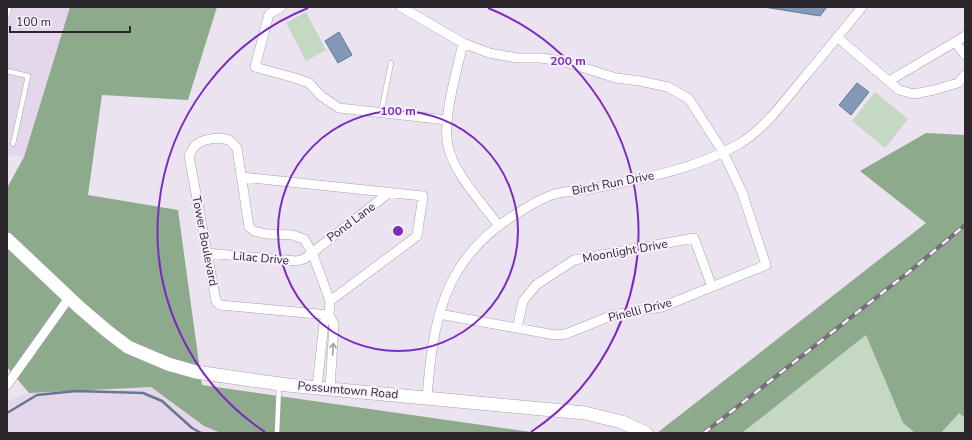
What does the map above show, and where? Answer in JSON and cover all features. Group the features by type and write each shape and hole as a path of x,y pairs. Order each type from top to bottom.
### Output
{"main road":[{"name":"Possumtown Road","path":"7,239 69,298 128,347 146,356 196,372 279,384 585,413 622,422 646,433"}],"street":[{"path":"281,7 269,14 255,67 309,83 321,96 339,108 447,120"},
{"path":"401,7 463,43 488,53 517,58 542,58 565,62 616,78 668,87 689,99 723,152"},
{"name":"Birch Run Drive","path":"427,397 431,350 442,303 455,272 486,236 533,204 555,194 589,189 672,171 710,159 740,144 754,133 781,106 862,7"},
{"path":"889,82 965,36"},
{"path":"837,37 899,90 914,94 958,83 965,75"},
{"path":"955,42 965,55"},
{"path":"463,43 447,120 448,146 457,167 500,226"},
{"name":"Tower Boulevard","path":"324,388 324,323 329,315 330,301 312,252 304,239 292,235 266,234 254,231 249,227 238,148 229,140 211,139 192,146 189,156 216,301 220,305 329,315"},
{"name":"Pinelli Drive","path":"439,314 555,335 566,334 613,315 662,307 766,265 742,192 723,152"},
{"path":"242,177 423,196 417,236 330,301"},
{"name":"Pond Lane","path":"312,252 390,192"},
{"name":"Moonlight Drive","path":"517,328 523,301 536,284 574,260 694,238 712,287"},
{"name":"Lilac Drive","path":"207,253 296,261 304,259 312,252"},
{"path":"7,385 69,298"},
{"name":"Tower Boulevard","path":"324,388 334,324 329,315"}],"lane":[{"path":"7,16 10,7"},
{"path":"381,113 391,63"},
{"path":"7,71 28,76 13,144"},
{"path":"277,433 279,384"}],"shaded area":[{"path":"7,7 70,7 24,157 7,155"},
{"path":"151,387 204,426 221,433 7,433 7,401 29,393"}],"green space":[{"path":"70,7 217,7 188,100 102,95 88,195 178,210 202,385 538,433 221,433 204,426 151,387 29,393 7,367 7,188 24,157"},
{"path":"306,12 326,50 306,61 286,23"},
{"path":"875,92 908,119 885,148 852,121"},
{"path":"926,133 965,135 965,418 959,413 941,433 915,433 903,423 866,335 742,433 657,433 926,223 860,171"},
{"path":"866,335 903,423 915,433 742,433"},
{"path":"959,412 965,418 965,433 941,433"}],"water":[{"path":"764,7 827,7 820,16"},
{"path":"339,32 352,55 338,63 325,41"},
{"path":"857,83 869,92 851,115 839,105"}],"waterway":[{"path":"7,413 37,395 76,391 143,393 162,401 192,428 201,433"}],"railway":[{"path":"704,433 915,267 965,225"}]}
